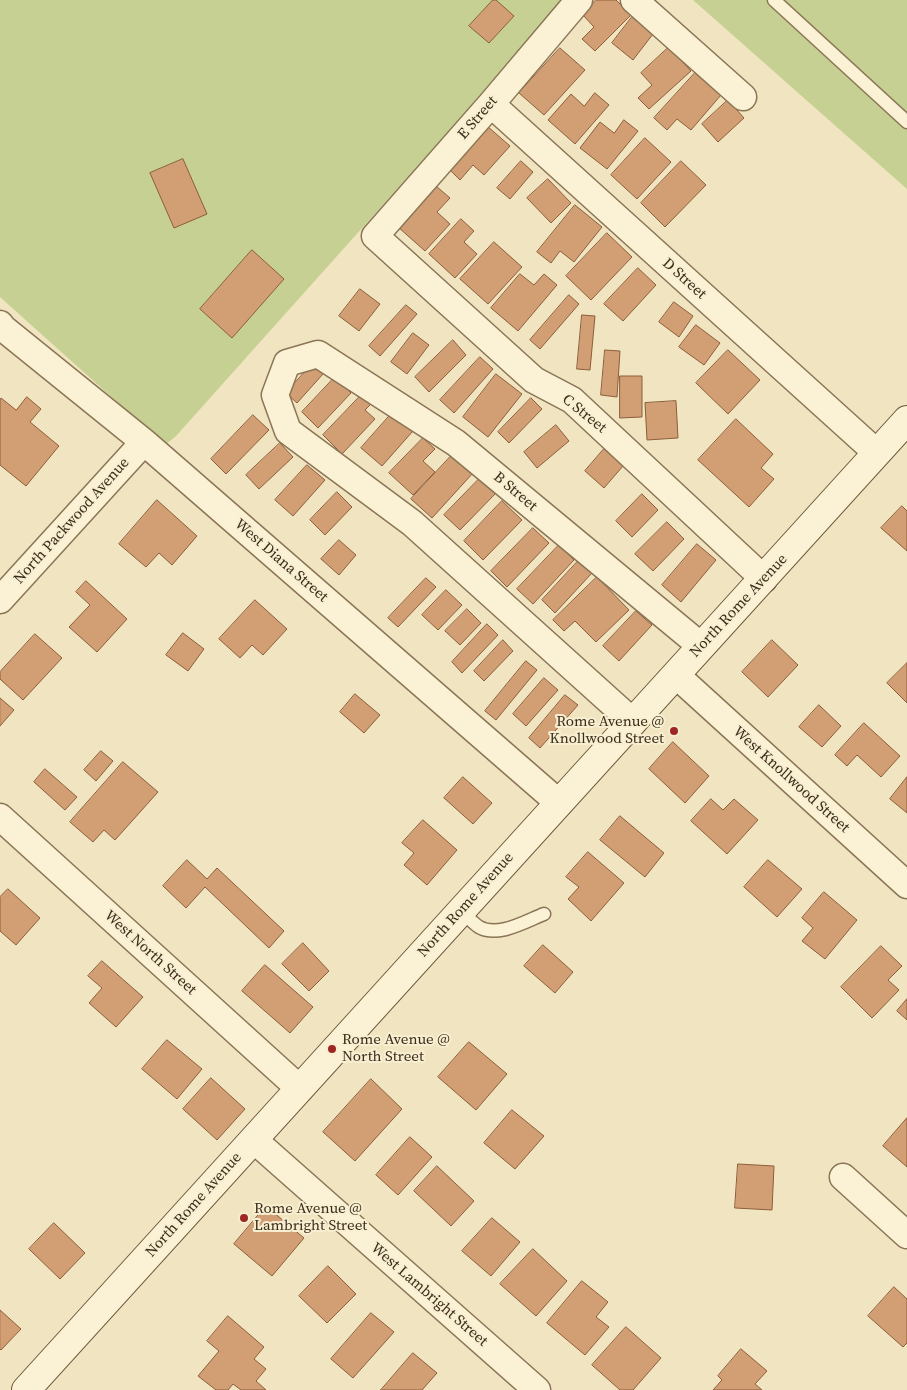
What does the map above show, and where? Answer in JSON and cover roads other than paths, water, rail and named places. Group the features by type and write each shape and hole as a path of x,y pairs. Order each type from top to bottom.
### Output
{"street":[{"name":"E Street","path":"375,236 580,0"},
{"path":"634,0 743,97"},
{"name":"D Street","path":"491,104 877,453"},
{"name":"C Street","path":"375,236 534,380 572,400 764,579"},
{"name":"West Diana Street","path":"0,324 144,442 559,803"},
{"name":"B Street","path":"633,722 412,523 288,431 274,395 288,363 318,354 456,443 701,646"},
{"name":"North Rome Avenue","path":"26,1390 907,420"},
{"name":"North Packwood Avenue","path":"0,600 144,442"},
{"name":"West Knollwood Street","path":"676,675 907,885"},
{"name":"West North Street","path":"0,817 300,1089"},
{"name":"West Lambright Street","path":"254,1140 537,1390"},
{"path":"843,1177 907,1235"}],"lane":[{"path":"774,0 907,122"},
{"path":"460,911 479,927 489,931 502,930 544,914"}],"place":[{"name":"Rome Avenue @ Knollwood Street","path":"674,731"},
{"name":"Rome Avenue @ North Street","path":"332,1049"},
{"name":"Rome Avenue @ Lambright Street","path":"244,1218"}]}
